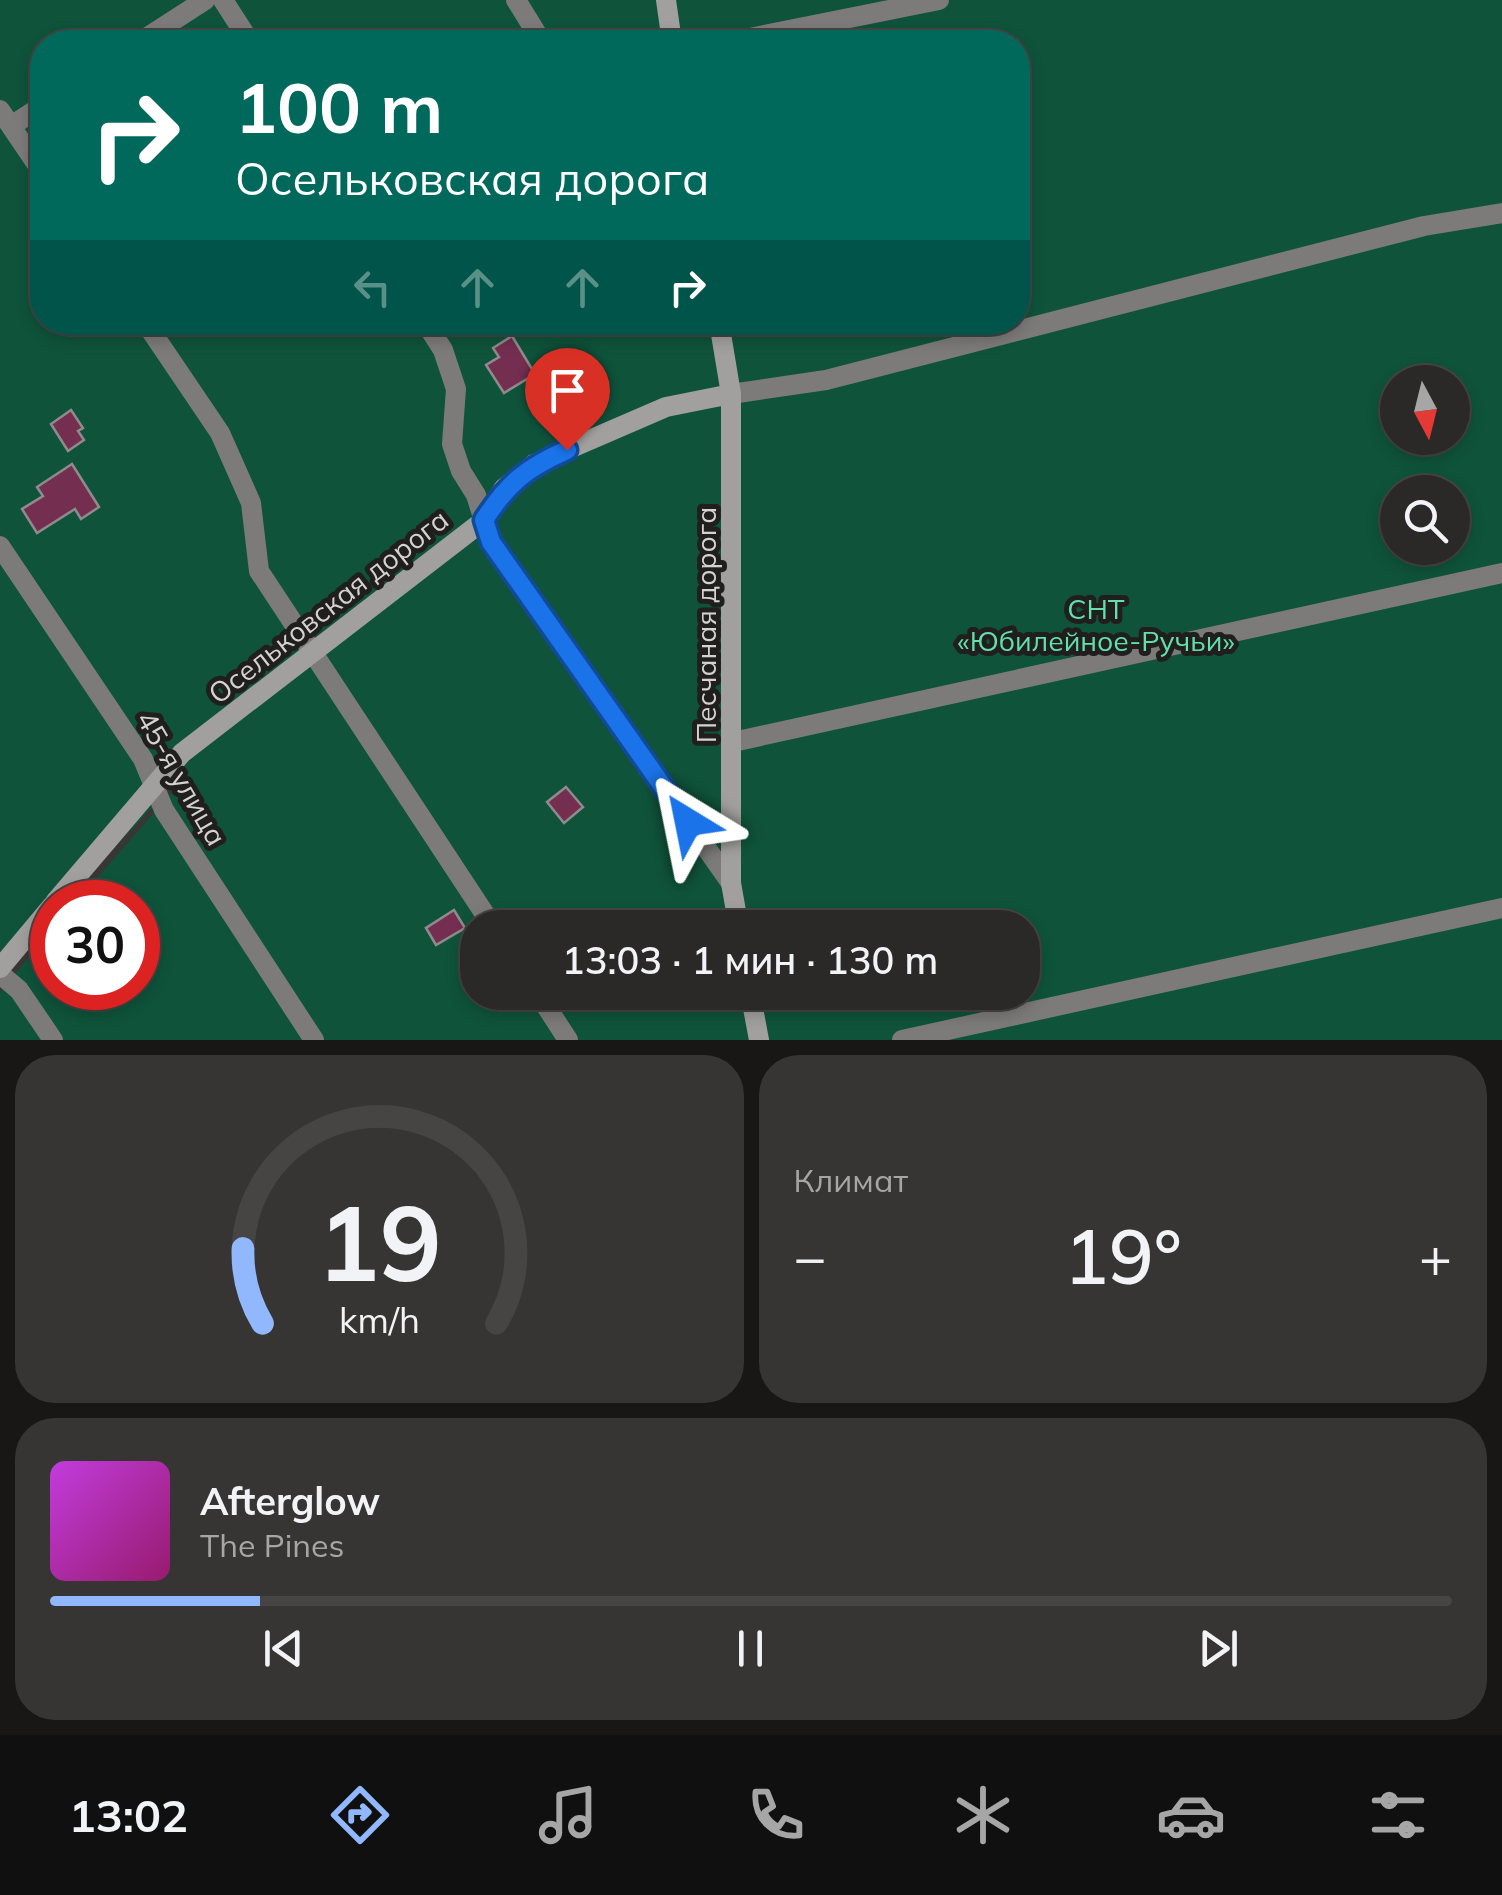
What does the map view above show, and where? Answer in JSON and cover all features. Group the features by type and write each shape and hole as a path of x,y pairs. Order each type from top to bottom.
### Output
{"street":[{"path":"159,30 205,0"},
{"path":"224,0 243,30"},
{"path":"516,0 535,30"},
{"path":"666,0 670,30"},
{"path":"790,30 939,0"},
{"path":"30,110 6,118 30,154"},
{"path":"1030,327 1424,226 1502,213"},
{"path":"154,335 220,433 251,504 260,570 482,910"},
{"path":"434,335 456,389 452,444 476,495 491,542 731,884"},
{"name":"Песчаная дорога","path":"721,335 731,394 731,884 736,910"},
{"path":"731,394 826,380 1001,335"},
{"name":"Осельковская дорога","path":"74,880 182,753 484,520 504,488 534,464 666,407 731,394"},
{"name":"45-я улица","path":"0,546 143,759 164,810 314,1040"},
{"path":"733,742 1502,573"},
{"path":"902,1040 1502,908"},
{"name":"Осельковская дорога","path":"0,971 30,934"},
{"path":"0,971 19,990 54,1040"},
{"path":"549,1010 568,1040"},
{"path":"753,1010 759,1040"}],"green space":[{"name":"СНТ «Юбилейное-Ручьи»","path":"0,0 1502,0 1502,1040 0,1040 0,992 30,956 30,1010 160,1010 160,880 95,880 173,791 0,534"},
{"path":"0,553 163,796 84,880 30,880 30,937 0,969"}],"building":[{"path":"512,336 535,374 504,393 486,365 499,357 493,348"},
{"path":"71,410 83,428 78,431 84,440 68,451 51,424"},
{"path":"72,464 99,507 81,519 75,509 37,533 22,509 43,496 37,487"},
{"path":"566,787 583,807 564,823 547,802"},
{"path":"454,910 460,920 460,931 436,945 426,928"}],"route":[{"path":"567,450 534,464 504,488 484,520 491,542 688,822"}]}
